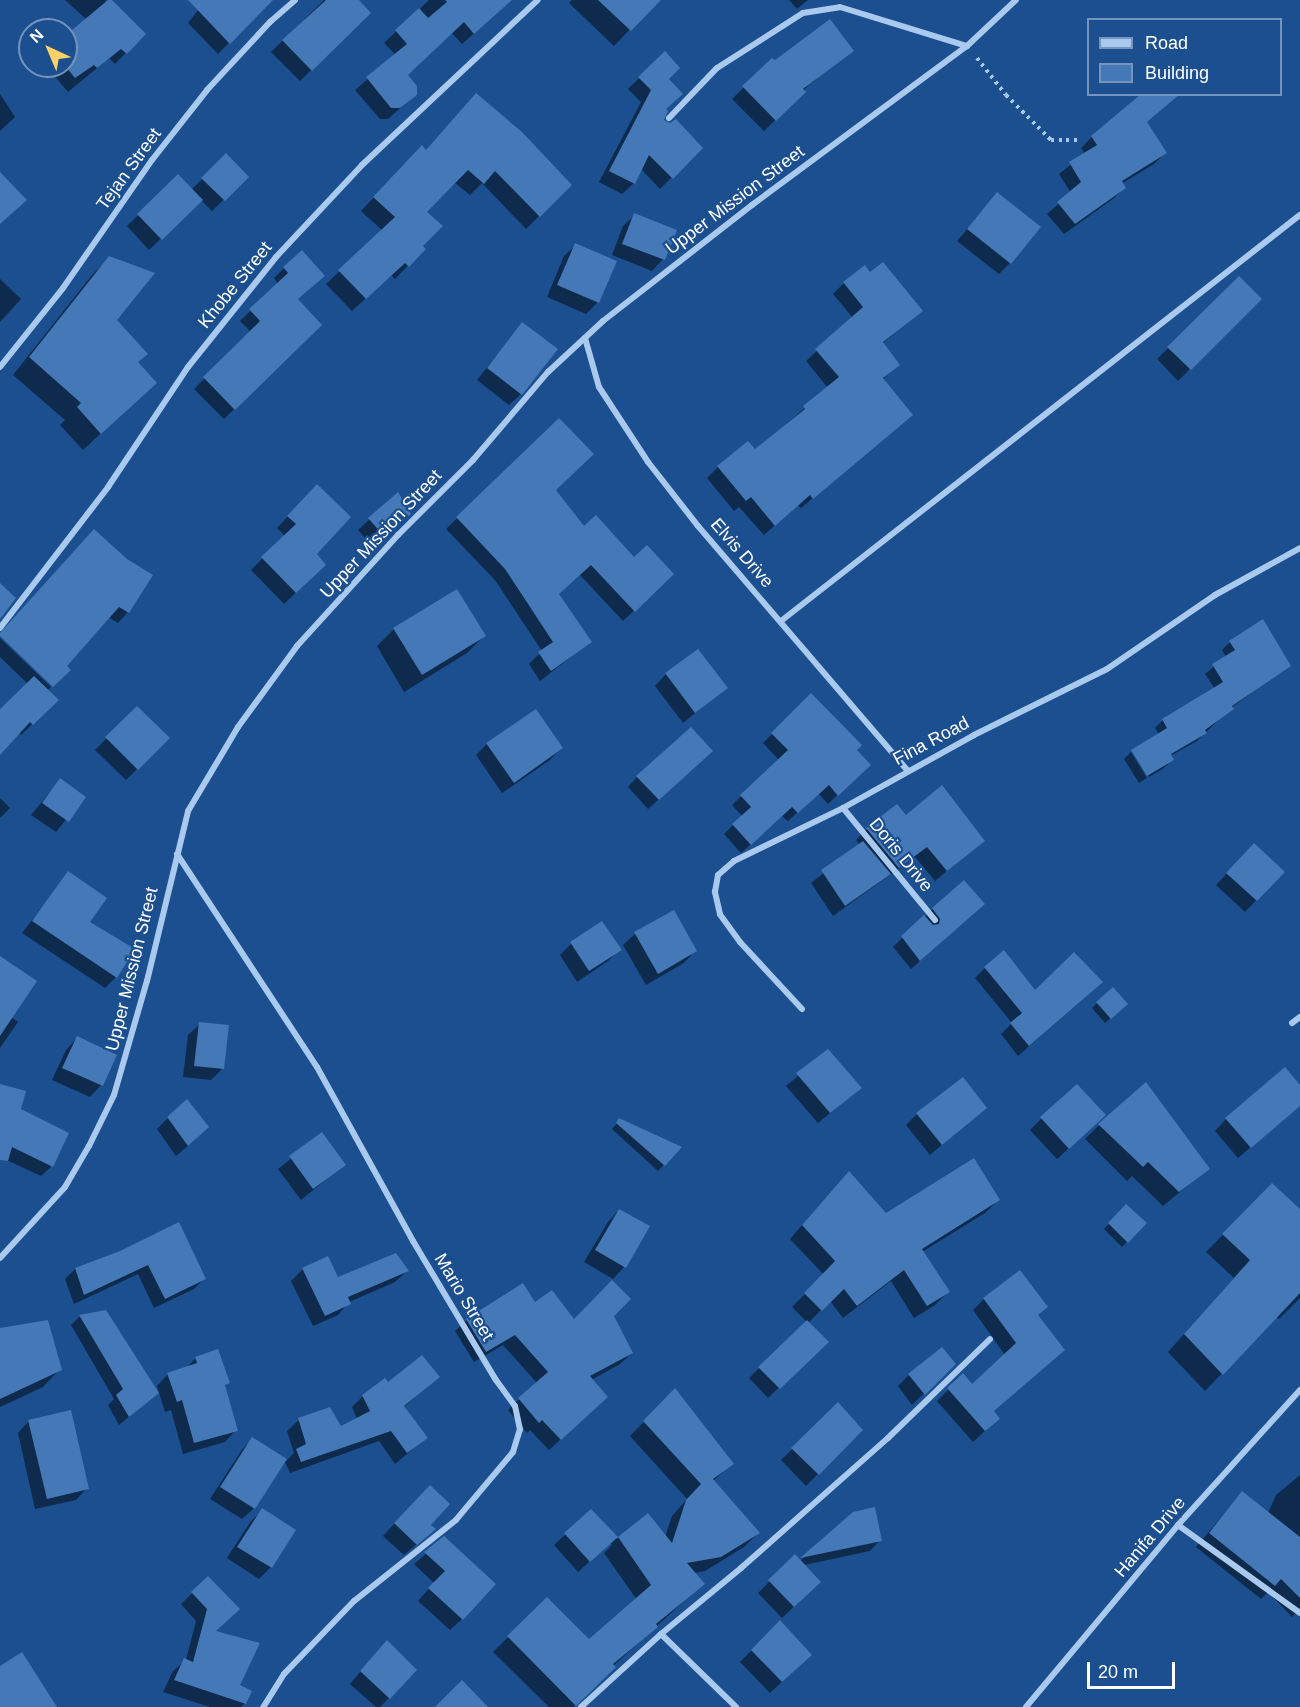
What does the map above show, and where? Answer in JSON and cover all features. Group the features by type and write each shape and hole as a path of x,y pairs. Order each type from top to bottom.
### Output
{"street":[{"name":"Tejan Street","path":"0,367 63,288 152,160 207,90 270,22 295,0"},
{"name":"Khobe Street","path":"0,628 108,487 188,367 276,257 362,165 538,0"},
{"name":"Upper Mission Street","path":"0,1258 64,1187 89,1146 114,1095 147,981 188,811 238,727 297,646 398,536 473,460 548,372 585,338 752,205 967,46 1016,0"},
{"path":"669,118 717,68 803,13 840,8 967,46"},
{"path":"781,621 1300,215"},
{"name":"Elvis Drive","path":"585,338 599,387 648,462 698,526 907,771"},
{"name":"Fina Road","path":"802,1009 740,942 720,914 715,892 718,875 734,861 843,808 907,771 1107,669 1215,595 1300,548"},
{"name":"Doris Drive","path":"843,808 935,920"},
{"name":"Mario Street","path":"177,854 317,1067 413,1241 496,1380 515,1406 520,1429 513,1452 456,1520 354,1601 323,1631 284,1674 263,1707"},
{"path":"1292,1023 1300,1017"},
{"path":"581,1707 661,1634 741,1568 888,1438 990,1339"},
{"name":"Hanifa Drive","path":"1026,1707 1178,1526 1300,1390"},
{"path":"1178,1526 1300,1613"},
{"path":"661,1634 736,1707"}],"path":[{"path":"967,46 1006,95 1051,140 1078,140"}],"building":[{"path":"108,0 112,0 146,34 127,54 121,49 97,68 94,65 78,76 78,25"},
{"path":"188,0 273,0 230,44"},
{"path":"326,0 359,0 371,13 312,71 282,40"},
{"path":"445,0 512,0 474,34 464,22 408,75 417,86 417,95 400,108 391,108 366,77 407,44 395,30 419,8 428,18 447,2"},
{"path":"598,0 661,0 631,31"},
{"path":"830,19 854,51 803,89 806,92 776,121 742,86 772,58 775,60"},
{"path":"665,51 680,68 669,79 683,94 666,109 668,111 664,120 670,123 676,119 703,148 673,179 649,155 635,184 609,171 651,90 638,77"},
{"path":"476,93 522,132 572,185 540,217 495,171 484,184 468,170 427,212 443,226 423,246 426,249 409,267 405,263 366,299 338,270 395,217 373,197 422,145 426,150"},
{"path":"1139,96 1178,96 1147,122 1167,153 1122,181 1126,188 1075,224 1057,202 1081,182 1069,162 1097,145 1091,136"},
{"path":"226,153 249,177 225,201 201,178"},
{"path":"0,172 27,200 0,224"},
{"path":"178,174 203,200 162,240 137,214"},
{"path":"997,192 1041,227 1011,264 967,229"},
{"path":"634,213 677,230 665,260 622,244"},
{"path":"575,243 617,261 599,303 557,285"},
{"path":"302,250 325,276 298,299 322,325 235,410 203,377 260,321 249,309 288,273 283,267"},
{"path":"109,256 155,273 117,320 148,354 138,362 157,383 101,434 77,407 81,403 29,357"},
{"path":"883,262 923,311 883,342 900,365 883,378 913,415 813,499 810,495 775,526 751,497 746,501 717,466 748,441 755,449 805,409 803,406 839,377 815,349 863,307 843,282 865,265 870,272"},
{"path":"1239,276 1262,299 1191,370 1167,347"},
{"path":"522,322 558,349 522,395 487,368"},
{"path":"559,418 594,454 556,490 584,526 596,515 634,557 647,545 674,574 635,612 591,565 559,594 592,642 551,671 538,652 553,642 505,569 456,517"},
{"path":"317,484 351,517 317,554 326,565 296,593 261,557 296,524 287,516"},
{"path":"398,492 411,514 385,537 368,518"},
{"path":"94,529 127,559 153,575 129,613 119,607 67,666 71,670 53,687 0,636 0,633"},
{"path":"0,583 16,598 0,619"},
{"path":"457,589 486,636 422,675 393,628"},
{"path":"1263,619 1291,666 1232,706 1234,709 1205,730 1207,733 1171,754 1174,760 1147,776 1131,750 1167,728 1162,719 1223,682 1212,664 1235,650 1229,641"},
{"path":"698,649 728,688 695,713 665,673"},
{"path":"34,676 59,700 33,725 30,722 0,755 0,709"},
{"path":"811,693 862,745 857,750 871,765 838,796 829,785 798,813 792,807 751,845 732,824 751,807 740,795 788,750 771,733"},
{"path":"137,706 170,738 138,770 105,737"},
{"path":"536,709 563,748 514,783 486,743"},
{"path":"691,727 713,751 659,800 636,776"},
{"path":"60,778 86,797 69,822 42,803"},
{"path":"942,785 985,841 947,871 927,847 899,868 866,828 897,804 906,815"},
{"path":"863,841 891,874 845,906 821,870"},
{"path":"1254,843 1285,872 1257,901 1226,873"},
{"path":"68,871 107,898 90,922 135,949 117,978 32,921"},
{"path":"964,880 985,904 920,961 901,936 924,915 933,925 939,924 940,919 932,908"},
{"path":"674,910 697,951 658,974 634,932"},
{"path":"602,921 622,950 589,971 570,942"},
{"path":"1004,950 1035,990 1074,952 1103,982 1029,1046 1010,1023 1022,1013 984,967"},
{"path":"0,956 37,981 0,1036"},
{"path":"1113,987 1128,1004 1111,1019 1096,1002"},
{"path":"199,1022 229,1025 224,1069 194,1066"},
{"path":"77,1036 117,1055 103,1086 62,1068"},
{"path":"828,1049 862,1088 830,1113 796,1073"},
{"path":"1285,1067 1300,1085 1300,1106 1251,1148 1225,1118"},
{"path":"963,1077 987,1108 942,1145 916,1113"},
{"path":"1146,1082 1210,1169 1179,1192 1148,1162 1143,1167 1098,1124"},
{"path":"0,1084 26,1091 21,1109 69,1133 53,1167 12,1147 8,1161 0,1160"},
{"path":"1077,1084 1106,1115 1069,1149 1040,1117"},
{"path":"187,1099 209,1127 188,1146 167,1117"},
{"path":"619,1118 682,1147 665,1166 616,1123"},
{"path":"322,1132 346,1165 313,1189 289,1156"},
{"path":"974,1158 1000,1200 922,1249 950,1292 927,1306 904,1270 857,1306 844,1289 822,1311 804,1293 835,1261 802,1225 849,1171 886,1213"},
{"path":"1272,1183 1300,1209 1300,1293 1223,1375 1184,1334 1250,1260 1222,1234"},
{"path":"1126,1204 1147,1223 1128,1243 1108,1223"},
{"path":"619,1209 650,1226 626,1268 595,1250"},
{"path":"179,1222 206,1279 165,1299 148,1265 84,1295 75,1268 120,1251"},
{"path":"396,1253 409,1271 348,1297 351,1304 325,1316 302,1268 328,1256 338,1277"},
{"path":"1020,1270 1048,1307 1038,1315 1065,1350 994,1411 1000,1419 985,1431 947,1388 963,1373 972,1384 1016,1343 983,1298"},
{"path":"612,1280 631,1299 614,1316 633,1353 590,1376 608,1397 561,1440 542,1420 539,1423 518,1398 548,1372 515,1335 486,1352 466,1319 523,1283 535,1302 552,1290 574,1319"},
{"path":"106,1310 159,1393 129,1417 116,1395 123,1389 79,1315"},
{"path":"48,1320 62,1370 0,1399 0,1328"},
{"path":"807,1320 829,1342 780,1389 758,1367"},
{"path":"942,1347 956,1364 925,1395 908,1374"},
{"path":"218,1349 230,1383 225,1385 238,1431 194,1443 182,1400 177,1402 167,1373 197,1363 195,1357"},
{"path":"422,1355 440,1377 404,1406 428,1438 407,1453 391,1431 301,1462 296,1449 306,1444 298,1418 330,1407 341,1426 370,1411 362,1395 385,1378 388,1382"},
{"path":"675,1388 734,1464 713,1479 760,1533 721,1557 687,1563 705,1584 656,1624 658,1627 613,1664 616,1667 576,1706 507,1636 547,1597 589,1639 651,1585 618,1537 648,1513 672,1543 686,1500 701,1484 643,1421"},
{"path":"838,1402 863,1430 819,1475 791,1448"},
{"path":"71,1410 89,1489 47,1499 28,1420"},
{"path":"252,1437 287,1459 255,1509 220,1487"},
{"path":"430,1485 450,1504 431,1525 436,1529 417,1545 394,1523"},
{"path":"1242,1491 1300,1537 1300,1598 1281,1579 1275,1586 1209,1533"},
{"path":"875,1507 882,1541 800,1558 853,1512"},
{"path":"262,1508 296,1530 272,1568 237,1547"},
{"path":"591,1509 618,1537 590,1562 564,1533"},
{"path":"444,1536 496,1584 463,1620 428,1588 445,1571 424,1552"},
{"path":"795,1554 821,1582 794,1607 768,1580"},
{"path":"208,1576 240,1609 216,1631 260,1643 240,1685 252,1691 246,1704 174,1680 184,1658 193,1662 207,1609 191,1592"},
{"path":"780,1620 812,1655 782,1682 751,1650"},
{"path":"387,1640 417,1670 390,1699 360,1671"},
{"path":"22,1652 57,1707 0,1707 0,1666"},
{"path":"462,1680 488,1707 435,1707"}]}
